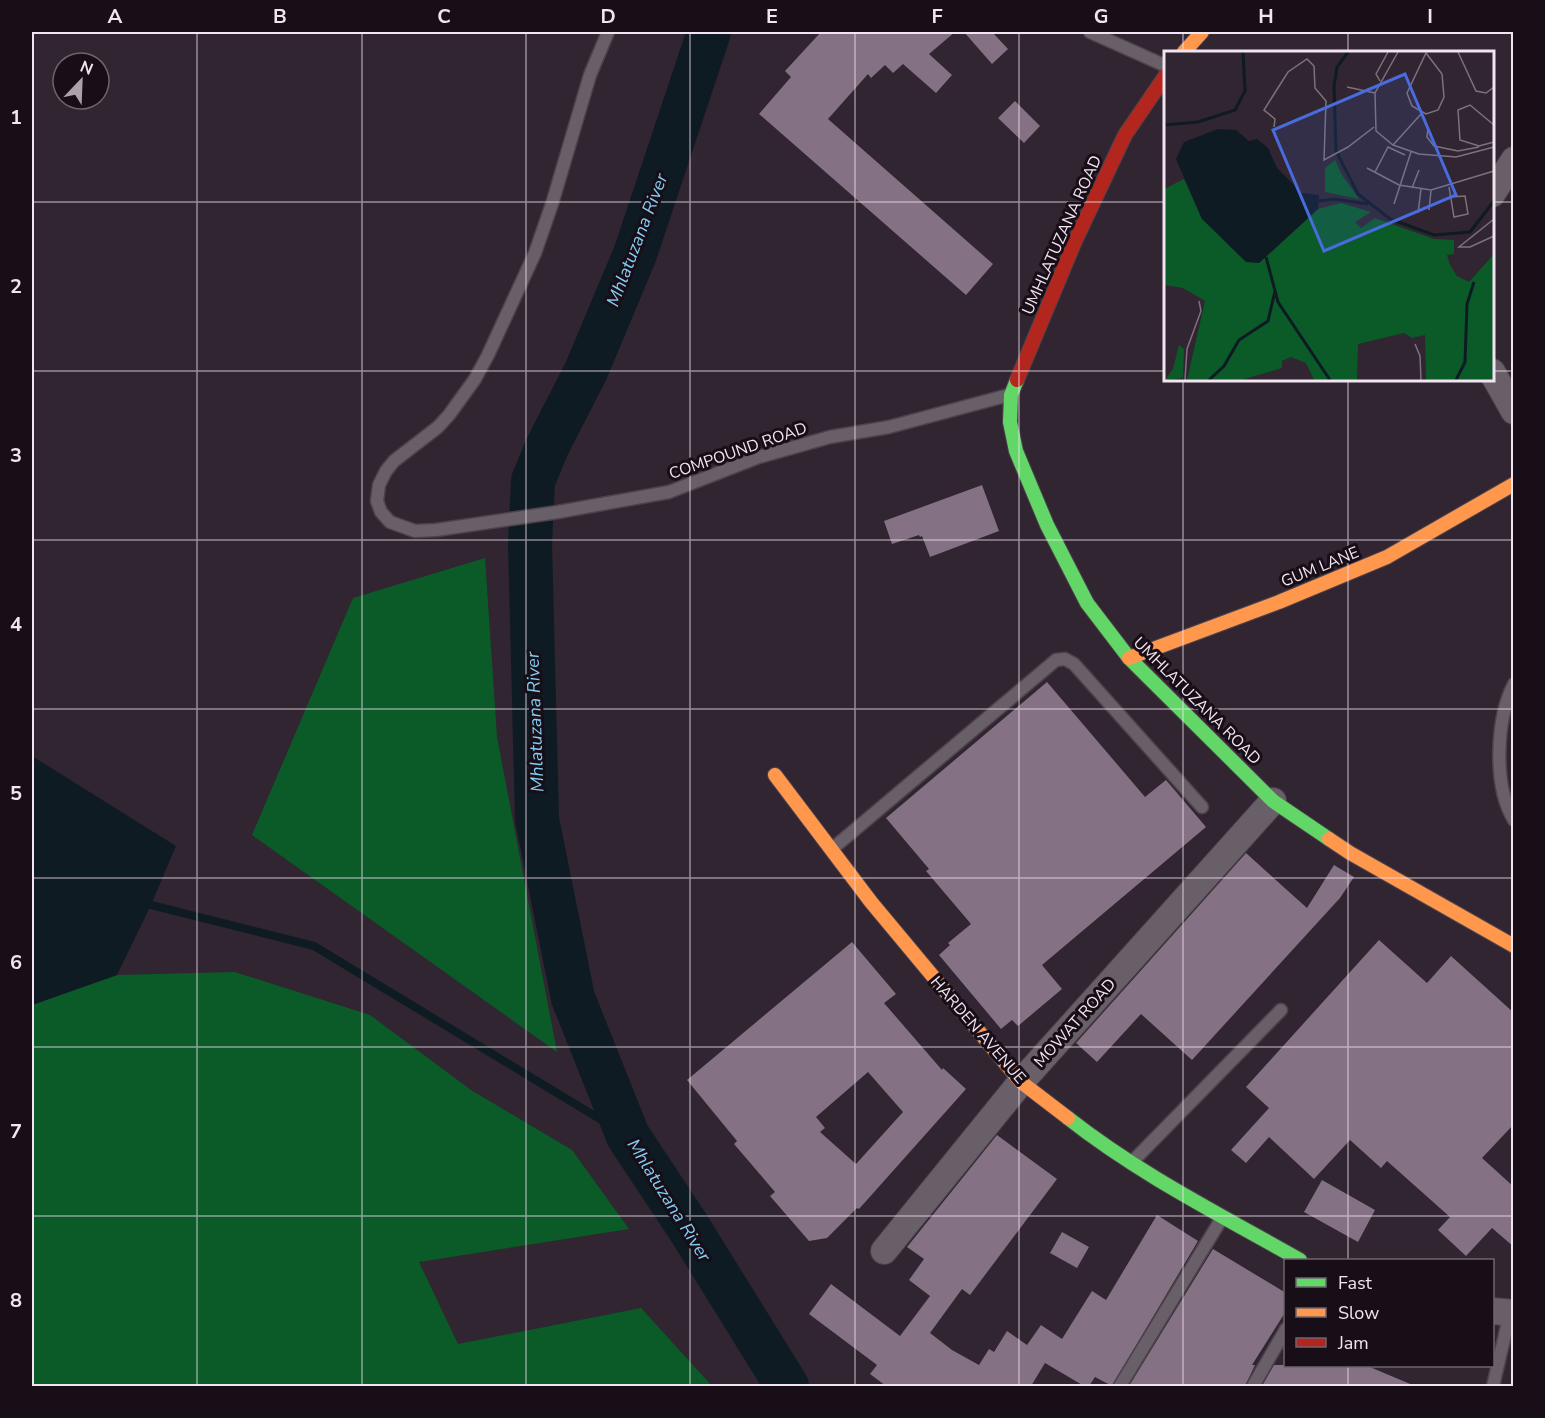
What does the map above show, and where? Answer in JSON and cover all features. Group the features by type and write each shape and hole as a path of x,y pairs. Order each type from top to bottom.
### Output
{"street":[{"path":"1185,51 1202,32"},
{"name":"UMHLATUZANA ROAD","path":"1164,78 1125,135 1075,241 1011,395 1010,422 1016,451 1047,525 1087,603 1129,658 1273,801 1350,853 1514,946"},
{"path":"1494,191 1514,160"},
{"path":"1494,376 1514,411"},
{"name":"GUM LANE","path":"1129,658 1279,602 1387,557 1514,484"},
{"name":"HARDEN AVENUE","path":"775,775 871,902 1021,1082 1092,1137 1298,1259"},
{"name":"MOWAT ROAD","path":"884,1251 1021,1082 1273,801"}],"lane":[{"name":"COMPOUND ROAD","path":"608,32 583,94 552,204 535,253 488,355 475,379 449,415 438,427 394,461 386,471 377,501 381,512 390,522 414,531 436,530 509,520 669,492 759,457 830,437 889,427 1011,395"},
{"path":"1090,32 1164,65"},
{"path":"831,849 1056,660 1065,659 1074,664 1202,807"},
{"path":"1514,684 1501,728 1500,769 1506,807 1514,820"},
{"path":"1132,1162 1281,1010"},
{"path":"1120,1386 1223,1216"},
{"path":"1493,1386 1505,1312"},
{"path":"1253,1386 1284,1332"}],"green space":[{"path":"485,558 497,737 557,1052 252,835 353,598"},
{"path":"235,972 370,1015 471,1090 572,1150 629,1229 419,1262 458,1344 641,1308 712,1386 32,1386 32,1005 117,975"}],"shaded area":[{"path":"32,756 176,846 151,905 117,975 32,1005"}],"building":[{"path":"821,32 955,32 929,54 952,75 936,93 903,64 893,73 885,65 871,78 868,74 828,119 993,264 966,295 759,114 791,77 785,71"},
{"path":"964,32 992,32 1008,49 992,64"},
{"path":"1015,101 1040,126 1024,143 998,118"},
{"path":"982,485 999,531 930,557 922,536 892,544 884,521"},
{"path":"1047,682 1145,797 1166,780 1206,827 1042,965 1062,989 1018,1026 1012,1020 1001,1029 939,955 950,945 948,943 971,924 926,871 929,869 886,818"},
{"path":"1246,853 1307,908 1334,865 1354,877 1340,898 1192,1060 1141,1014 1097,1062 1076,1043"},
{"path":"1379,940 1427,983 1451,956 1514,1013 1514,1124 1482,1158 1514,1187 1514,1247 1492,1228 1466,1256 1438,1230 1450,1217 1387,1161 1381,1168 1350,1140 1314,1179 1269,1137 1246,1163 1231,1150 1269,1108 1246,1087"},
{"path":"852,942 896,994 884,1003 942,1070 943,1068 966,1089 859,1209 857,1208 827,1238 809,1241 770,1196 775,1192 734,1144 737,1141 687,1080","holes":["868,1072 903,1112 856,1164 820,1132 825,1128 816,1117"]},
{"path":"997,1135 1057,1179 970,1295 962,1289 930,1333 952,1350 979,1365 989,1349 994,1352 1007,1331 1027,1345 1041,1325 1062,1339 1092,1291 1106,1300 1157,1215 1198,1241 1112,1386 1095,1377 1089,1386 1084,1386 1045,1363 1031,1386 886,1386 870,1374 877,1365 809,1314 831,1284 900,1336 930,1296 909,1280 924,1259 907,1247"},
{"path":"1322,1180 1375,1210 1358,1242 1304,1212"},
{"path":"1062,1232 1089,1247 1077,1268 1050,1253"},
{"path":"1213,1249 1284,1292 1284,1314 1252,1365 1255,1365 1245,1386 1129,1386"},
{"path":"1274,1365 1284,1365 1284,1367 1370,1367 1415,1386 1262,1386"}],"waterway":[{"name":"Mhlatuzana River","path":"709,32 635,254 586,371 547,447 533,481 530,544 537,819 573,998 628,1136 689,1228 787,1386"},
{"path":"151,905 314,946 628,1136"}],"traffic: fast":[{"path":"1017,380 1011,395 1010,422 1016,451 1047,525 1087,603 1129,658 1273,801 1329,839"},
{"path":"1068,1118 1152,1176 1298,1259"}],"traffic: slow":[{"path":"1185,51 1202,32"},
{"path":"1129,658 1279,602 1387,557 1514,484"},
{"path":"775,775 871,902 1021,1082 1068,1118"},
{"path":"1329,839 1514,946"}],"traffic: jam":[{"path":"1017,380 1075,241 1125,135 1164,78"}]}
